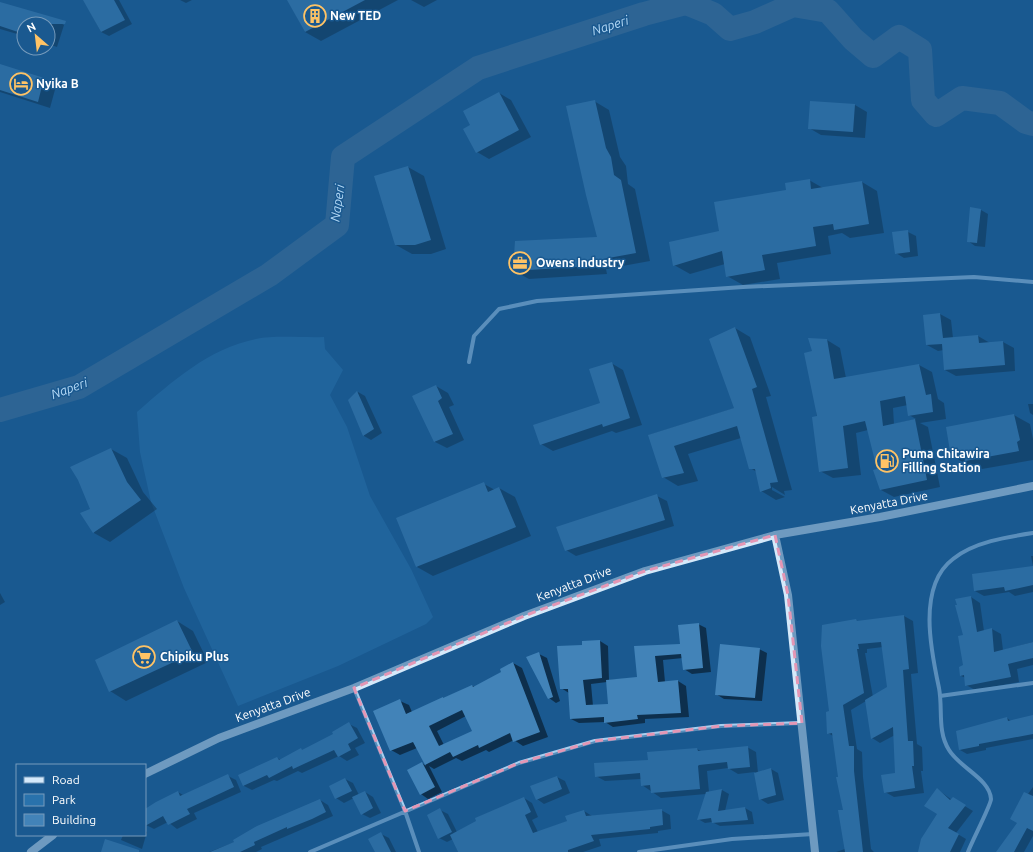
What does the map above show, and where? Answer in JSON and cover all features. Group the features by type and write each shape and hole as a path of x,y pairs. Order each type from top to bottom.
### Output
{"main road":[{"name":"Kenyatta Drive","path":"146,774 219,738 354,688 516,619 645,571 775,535 880,517 1033,486"},
{"path":"775,535 788,595 814,852"},
{"path":"31,852 52,836"}],"street":[{"path":"469,362 474,336 499,309 537,301 743,287 974,277 1033,282"},
{"path":"968,852 991,801 986,784 962,766 949,751 942,737 940,696 934,663 929,614 935,584 946,565 953,558 967,550 986,543 1033,533"},
{"path":"940,696 1033,683"},
{"path":"354,688 405,811 419,852"},
{"path":"310,852 519,764 595,741 721,726 802,723"},
{"path":"640,852 732,839 813,834"}],"highlighted area":[{"path":"775,535 788,595 802,723 721,726 595,741 519,763 405,811 354,688 524,616 645,571"}],"green space":[{"path":"281,337 324,337 325,349 343,370 330,395 347,427 370,496 411,569 433,617 426,624 338,666 238,706 184,588 151,502 140,452 137,412 178,378 207,358 222,350 256,339"}],"building":[{"path":"83,0 114,0 125,20 101,32"},
{"name":"New TED","path":"287,0 365,0 305,32"},
{"path":"0,2 49,16 16,16 16,31 0,26"},
{"path":"56,18 66,21 65,24 56,24"},
{"name":"Nyika B","path":"0,64 44,78 38,102 0,90"},
{"path":"499,92 519,130 476,153 463,129 470,125 463,111"},
{"path":"595,100 606,148 611,157 614,175 621,180 636,253 592,261 592,266 513,271 515,241 597,237 566,106"},
{"path":"810,101 855,104 853,132 808,129"},
{"path":"408,166 431,240 415,245 395,245 374,176"},
{"path":"810,179 811,189 862,181 869,224 834,230 833,224 813,227 816,246 762,255 765,270 726,277 722,251 673,266 669,242 719,231 714,202 786,190 785,183"},
{"path":"970,207 981,209 977,243 967,242"},
{"path":"908,230 910,252 895,254 892,232"},
{"path":"940,313 943,338 978,335 979,343 1003,341 1005,365 944,370 942,344 926,345 923,315"},
{"path":"735,327 757,387 752,389 778,482 770,483 771,488 760,492 755,469 749,469 737,426 674,446 684,473 662,478 648,435 734,408 709,339"},
{"path":"808,338 827,339 834,379 919,364 926,395 931,394 933,412 908,416 905,396 880,401 883,426 915,419 927,480 880,490 873,470 877,469 865,421 843,426 848,468 819,472 812,417 817,416 804,353 812,351"},
{"path":"612,362 630,418 603,427 602,424 540,445 533,425 600,403 589,369"},
{"path":"436,385 442,398 438,401 453,434 434,442 412,396"},
{"path":"357,391 374,429 363,436 348,400"},
{"path":"1014,414 1020,440 1017,442 1019,451 965,461 964,454 951,457 946,427"},
{"path":"111,448 127,482 141,500 93,533 80,513 90,509 78,480 70,467"},
{"path":"484,482 488,492 499,487 516,527 416,567 396,518"},
{"path":"657,494 665,520 565,551 556,527"},
{"path":"1033,566 1033,585 1005,591 1004,587 974,591 972,574"},
{"path":"971,596 977,632 992,628 994,652 1033,642 1033,658 1008,664 1011,677 965,686 964,675 960,676 959,667 963,665 958,636 963,635 955,605 957,605 955,599"},
{"path":"904,615 909,669 903,670 908,741 913,741 914,766 912,766 915,788 884,793 881,775 895,773 893,727 871,739 865,700 887,687 881,642 858,644 859,649 857,649 864,693 843,705 849,746 854,746 854,771 863,852 845,852 838,810 843,810 836,777 838,777 832,733 827,734 826,712 829,711 821,646 822,625 856,619 857,621"},
{"name":"Chipiku Plus","path":"177,620 193,653 109,692 95,660"},
{"path":"699,623 703,668 683,670 681,654 655,656 658,682 678,680 681,713 637,715 638,719 604,723 604,717 570,719 568,689 560,689 557,646 582,645 582,641 600,640 602,678 583,680 586,705 608,704 606,680 637,677 634,646 680,644 678,625"},
{"path":"720,644 760,648 755,698 715,695"},
{"path":"539,652 553,697 548,699 526,657"},
{"path":"513,662 540,732 513,742 510,733 479,748 478,745 453,757 450,752 425,765 413,742 390,751 373,711 400,699 406,714 472,685 473,687 501,672 500,669","holes":["462,710 472,731 439,746 429,726"]},
{"path":"1033,715 1033,734 979,744 979,746 959,750 956,731 1007,717 1008,721"},
{"path":"349,722 358,738 348,744 351,750 338,757 334,750 293,769 292,766 269,778 267,775 243,786 238,775 277,757 279,760 301,748 302,750 333,734 332,732"},
{"path":"748,746 750,767 728,769 727,762 699,765 700,789 651,793 650,785 641,786 640,773 595,777 594,763 648,760 647,752 697,748 698,751"},
{"path":"422,762 435,787 420,795 407,770"},
{"path":"771,768 776,795 759,800 754,773"},
{"path":"228,774 234,787 187,809 190,814 168,825 163,816 146,825 146,808 178,791 180,796"},
{"path":"557,776 562,789 536,800 530,786"},
{"path":"345,778 352,791 335,799 329,786"},
{"path":"937,788 950,800 953,797 966,805 948,828 959,834 950,852 918,852 921,839 937,814 924,806"},
{"path":"722,789 718,811 745,807 748,820 712,823 711,818 697,820 706,792"},
{"path":"365,791 373,808 361,815 352,797"},
{"path":"1024,792 1033,796 1033,831 1027,828 1014,852 996,852 1017,823 1010,819"},
{"path":"524,797 531,812 525,815 533,833 567,821 565,816 584,810 586,816 662,809 663,825 650,827 650,829 591,835 594,841 568,850 568,852 458,852 450,835 476,821 475,818"},
{"path":"320,799 326,812 312,819 287,829 287,827 254,842 255,845 240,852 210,852 234,842 233,840 257,826"},
{"path":"440,808 452,832 438,839 427,815"},
{"path":"381,832 391,852 375,852 368,839"},
{"path":"105,839 139,850 139,852 101,852"}],"waterway":[{"name":"Naperi","path":"0,410 79,387 269,275 337,225 343,157 478,68 644,14 686,3 713,14 730,29 755,22 793,5 828,11 853,39 873,56 899,37 920,50 923,100 936,115 962,98 1000,103 1026,122 1033,124"}],"place":[{"name":"New TED","path":"315,16"},
{"name":"Nyika B","path":"21,84"},
{"name":"Owens Industry","path":"520,263"},
{"name":"Puma Chitawira Filling Station","path":"887,461"},
{"name":"Chipiku Plus","path":"144,657"}]}
